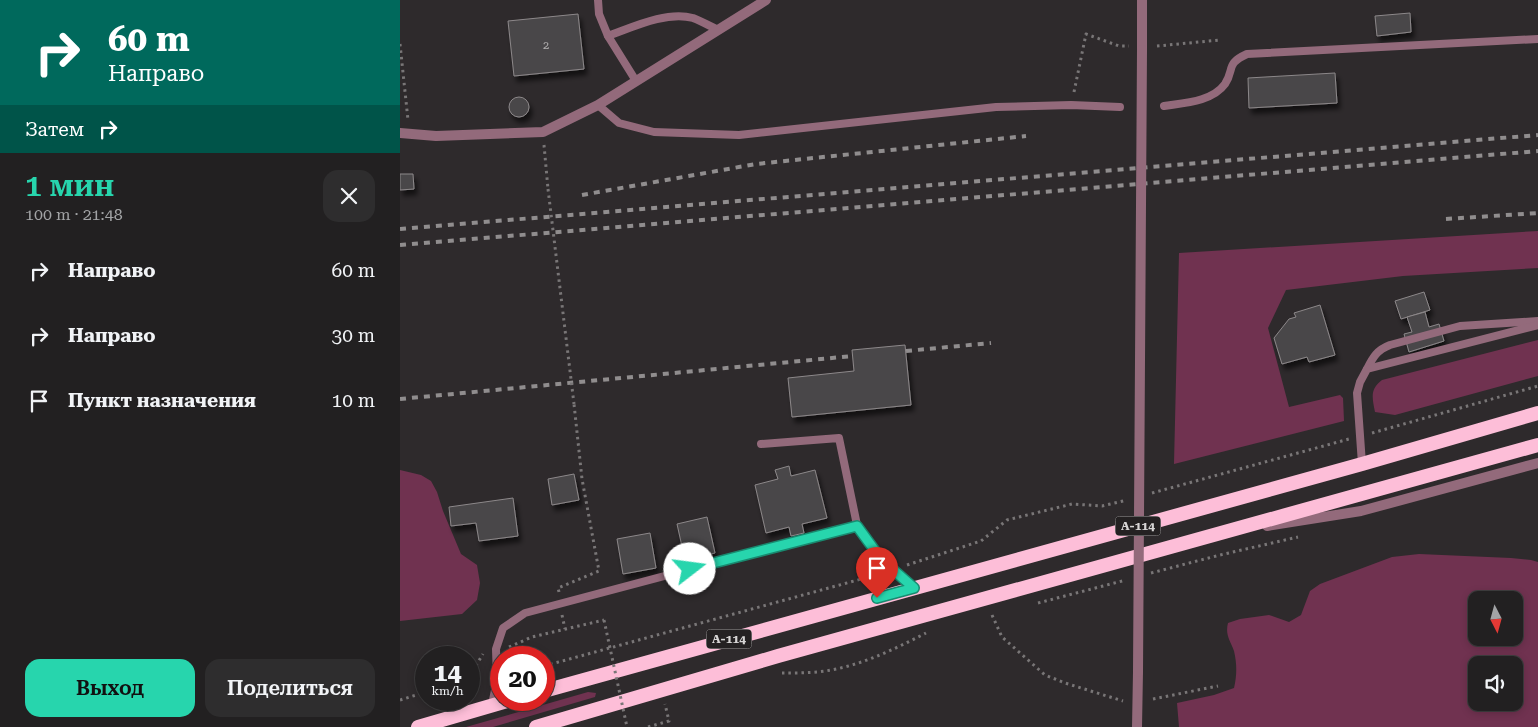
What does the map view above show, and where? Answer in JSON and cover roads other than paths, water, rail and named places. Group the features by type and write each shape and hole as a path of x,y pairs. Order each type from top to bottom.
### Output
{"highway":[{"name":"А-114","path":"555,687 1362,464 1538,413"},
{"name":"А-114","path":"536,727 778,656 1538,445"},
{"path":"418,727 490,706"}],"street":[{"path":"405,133 436,136 543,132 598,105 766,0"},
{"path":"1137,727 1142,0"},
{"path":"1210,535 1361,511 1538,463"}],"lane":[{"path":"598,0 600,14 608,36 636,81"},
{"path":"608,36 675,16 693,18 718,30"},
{"path":"1164,106 1195,101 1213,94 1225,83 1231,67 1237,59 1247,54 1538,39"},
{"path":"598,105 620,123 654,132 739,136 986,108 1071,105 1120,107"},
{"path":"1362,464 1357,393 1366,369 1381,348 1460,326 1538,321"},
{"path":"1366,369 1538,325"},
{"path":"762,444 839,438 857,526 881,559 914,588"},
{"path":"497,646 503,628 525,613 857,526"}],"railway":[{"path":"400,229 1538,135"},
{"path":"582,195 756,164 1026,136"},
{"path":"400,245 1538,151"},
{"path":"1446,219 1538,213"},
{"path":"906,351 991,343"},
{"path":"400,399 853,356"}]}
